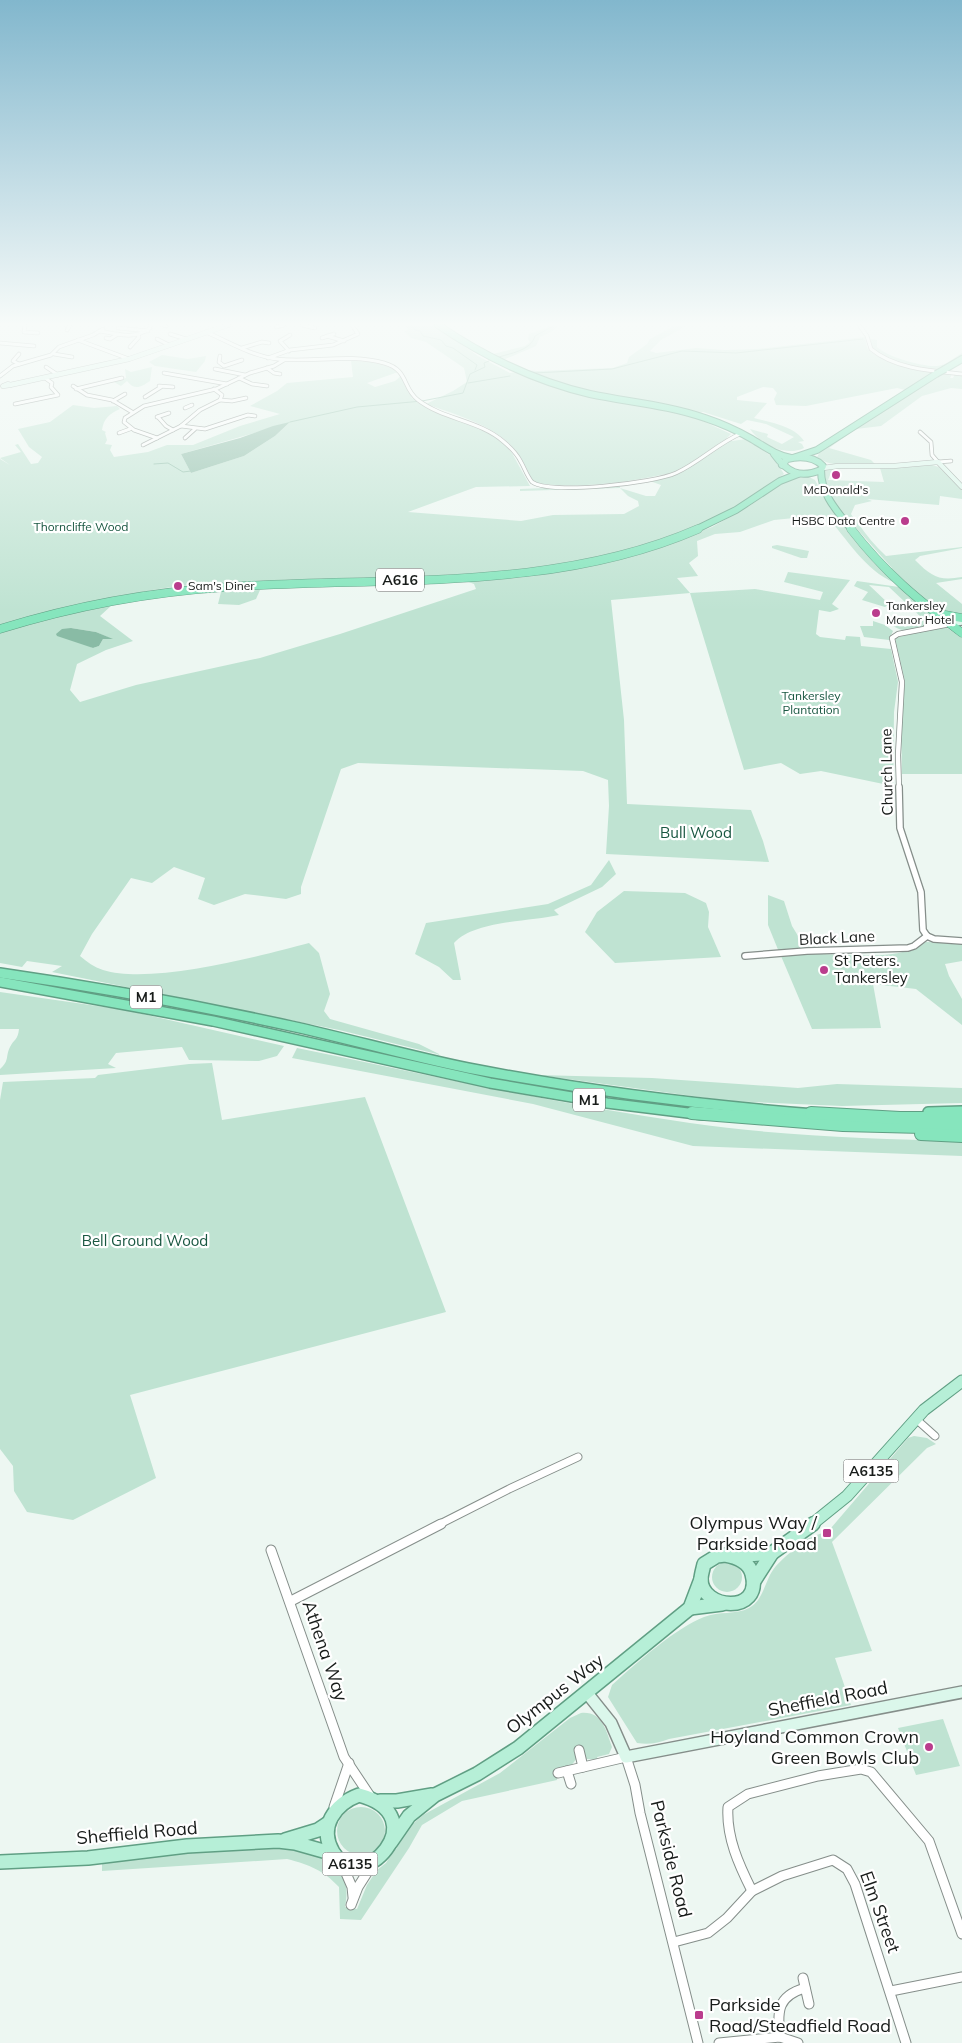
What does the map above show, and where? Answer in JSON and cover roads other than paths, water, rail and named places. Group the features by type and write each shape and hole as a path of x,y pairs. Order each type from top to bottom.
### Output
{"highway":[{"path":"709,420 742,433 773,453 786,474"},
{"path":"782,465 784,461 817,450 862,420"},
{"path":"817,450 813,456 819,465 821,482 831,505 877,563 933,612 962,633"},
{"path":"773,453 819,465"},
{"path":"802,474 819,465"},
{"name":"A616","path":"0,629 80,608 171,592 514,574 581,564 647,548 706,526 737,510 786,474 802,474"},
{"path":"802,474 814,476 821,482"},
{"path":"933,612 962,619"},
{"name":"M1","path":"0,973 112,990 289,1031 489,1083 584,1100 714,1116 962,1136"},
{"name":"M1","path":"0,982 289,1031"},
{"name":"M1","path":"308,1036 488,1072 639,1096 759,1109 870,1117 962,1118"},
{"name":"M1","path":"870,1117 916,1112 962,1111"},
{"name":"M1","path":"878,1128 962,1128"}],"main road":[{"name":"A6135","path":"690,1608 742,1602 749,1597 754,1581 772,1553 822,1518 847,1496 924,1410 962,1381"},
{"path":"690,1608 704,1564 710,1559 717,1556 772,1553"},
{"path":"733,1556 748,1565 754,1581"},
{"path":"700,1579 708,1595 724,1604"},
{"name":"Olympus Way","path":"376,1860 385,1852 409,1816 435,1795 477,1774 510,1753 587,1693 690,1608"},
{"name":"Olympus Way","path":"329,1819 339,1804 348,1798 359,1795 397,1801 435,1795"},
{"name":"A6135","path":"375,1798 388,1808 392,1818 394,1830 391,1842"},
{"name":"A6135","path":"329,1819 327,1836 337,1857 358,1866 376,1860"},
{"name":"Sheffield Road","path":"0,1862 88,1858 187,1846 278,1841 301,1836 329,1819"},
{"name":"Sheffield Road","path":"278,1841 295,1843 337,1857"}],"street":[{"path":"124,420 130,429"},
{"path":"160,420 173,430"},
{"path":"138,444 144,446 188,420"},
{"path":"181,426 195,429 216,426 231,420"},
{"path":"464,420 496,436 509,446 520,460 531,482 544,487 633,482 665,476 687,467 742,433"},
{"path":"118,433 130,429 157,438"},
{"path":"186,438 193,435 195,429"},
{"path":"920,432 931,442 932,455 962,487"},
{"path":"819,465 893,466 951,461"},
{"path":"925,628 933,622 933,612"},
{"path":"948,623 962,619"},
{"name":"Church Lane","path":"927,936 923,930 921,892 900,828 898,755 902,682 892,637 948,623"},
{"path":"927,936 934,939 962,941"},
{"name":"Black Lane","path":"745,956 809,951 908,948 914,946 927,936"},
{"path":"916,1419 935,1436"},
{"path":"291,1601 509,1489 578,1457"},
{"name":"Athena Way","path":"271,1550 280,1578 291,1601 344,1757 375,1798"},
{"name":"Sheffield Road","path":"571,1784 563,1772 626,1757 962,1692"},
{"name":"Parkside Road","path":"587,1693 609,1718 621,1740 635,1785 640,1813 698,2043"},
{"path":"579,1750 583,1767"},
{"path":"329,1819 349,1763"},
{"path":"752,1891 728,1828 726,1815 728,1807 748,1794 818,1776 861,1769 871,1772 929,1841 962,1934"},
{"path":"337,1857 349,1878 352,1901 366,1873 376,1860"},
{"name":"Elm Street","path":"674,1942 708,1933 727,1918 752,1891 782,1876 833,1860 842,1864 850,1872 855,1884 891,1991 906,2043"},
{"path":"891,1991 962,1977"},
{"path":"780,2037 778,2022 782,2002 787,1994 804,1983 809,2004"},
{"path":"719,2043 780,2037 798,2043"}],"waterway":[{"path":"290,422 297,420"},
{"path":"154,464 168,463 183,472 191,471"}],"place":[{"name":"McDonald's","path":"836,475"},
{"name":"HSBC Data Centre","path":"905,521"},
{"name":"Sam's Diner","path":"178,586"},
{"name":"Tankersley Manor Hotel","path":"876,613"},
{"name":"St Peters. Tankersley","path":"824,970"},
{"name":"Olympus Way / Parkside Road","path":"827,1533"},
{"name":"Hoyland Common Crown Green Bowls Club","path":"929,1747"},
{"name":"Parkside Road/Steadfield Road","path":"699,2015"}],"park label":[{"name":"Thorncliffe Wood","path":"81,527"},
{"name":"Tankersley Plantation","path":"811,703"},
{"name":"Bull Wood","path":"696,833"},
{"name":"Bell Ground Wood","path":"145,1241"}]}
